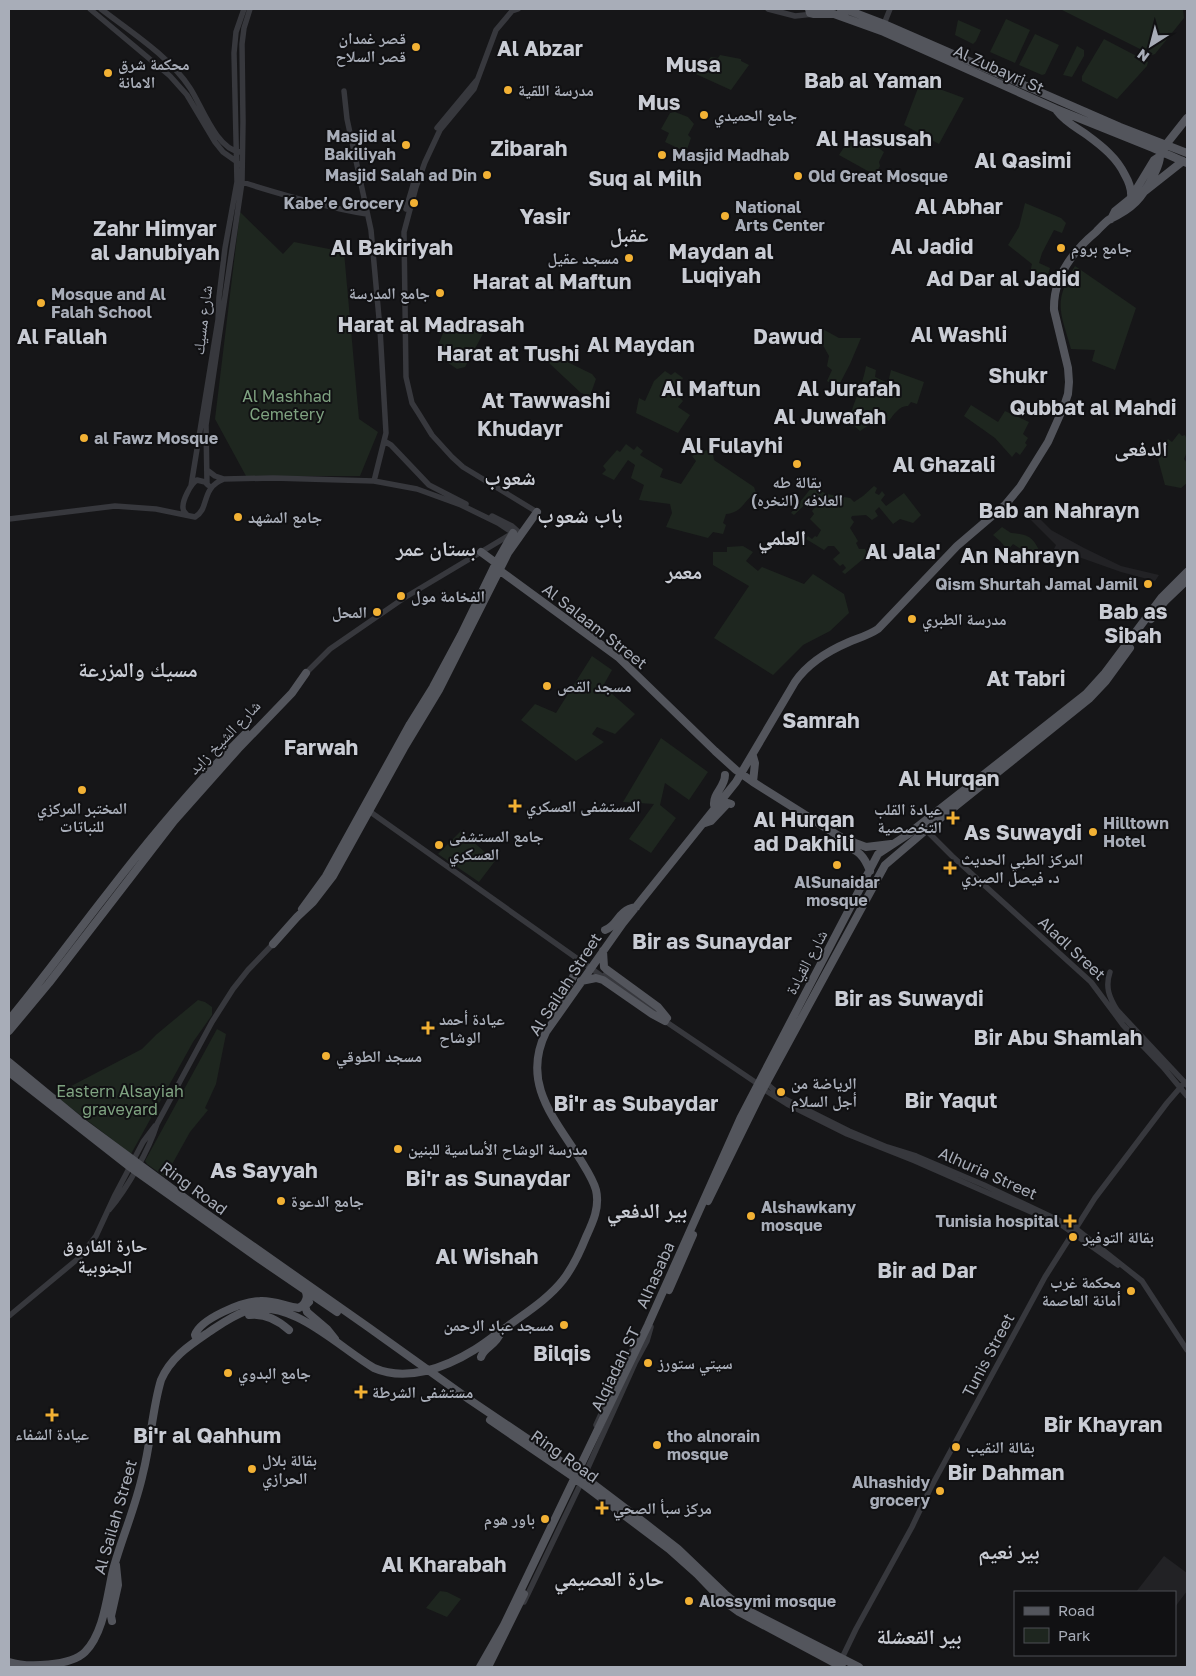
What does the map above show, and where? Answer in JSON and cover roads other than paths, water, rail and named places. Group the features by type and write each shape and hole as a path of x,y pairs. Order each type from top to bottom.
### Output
{"main road":[{"path":"841,9 849,10 884,24 1155,144 1175,148 1187,153"},
{"name":"Al Zubayri St","path":"811,12 834,14 884,32 1056,110 1155,144 1172,157 1185,162"},
{"path":"1018,92 1017,86 1025,86"},
{"path":"1056,110 1063,119 1088,136 1114,159 1127,179 1132,192 1131,198"},
{"name":"Al Sailah Street","path":"1111,219 1115,211 1131,198 1152,164 1160,156 1168,142 1187,118"},
{"name":"Al Sailah Street","path":"9,1662 29,1665 73,1660 84,1653 100,1626 115,1564 141,1483 162,1380 174,1359 197,1340 228,1319 240,1314 258,1309 283,1311 300,1318 374,1368 385,1372 404,1374 431,1369 455,1361 483,1345 546,1298 562,1281 575,1262 592,1225 597,1210 597,1195 592,1179 547,1106 538,1082 537,1064 541,1044 546,1032 636,907 736,782 795,682 805,670 824,655 871,634 957,546 1005,505 1020,487 1048,442 1068,394 1068,368 1058,346 1054,310 1058,282 1068,262 1080,246 1111,219 1133,205 1144,192 1160,164 1160,156"},
{"path":"1152,164 1142,187 1144,192 1185,162"},
{"path":"297,917 326,876 410,724 433,687 517,533 537,512"},
{"name":"Al Salaam Street","path":"481,552 497,567 618,657 656,692 668,706 671,713 731,773 748,781"},
{"path":"273,944 313,902 333,876 404,748 439,690 497,567"},
{"path":"1187,572 1162,597 1087,697 880,853 878,863 888,863 926,830 1087,697 1106,681 1156,612 1187,580"},
{"path":"9,1031 49,983 174,820 238,749 292,694 306,673"},
{"name":"شارع الشيخ زايد","path":"9,1020 168,818 228,750 306,673"},
{"path":"748,781 755,763 752,756"},
{"path":"716,808 714,806 714,798 731,773"},
{"path":"748,781 842,838 871,850 870,855 865,858"},
{"path":"748,781 855,850 865,858 870,871"},
{"path":"703,824 712,821 728,803 731,804"},
{"path":"866,847 894,844"},
{"path":"880,853 889,854 888,863"},
{"name":"شارع القيادة","path":"762,1084 880,853"},
{"name":"شارع القيادة","path":"762,1084 888,863"},
{"path":"604,930 609,928 624,911 636,907"},
{"path":"603,951 604,967 658,1007 666,1020"},
{"path":"562,1009 559,1006 560,998 572,981 576,968"},
{"path":"581,981 596,978 603,980 652,1014 666,1020"},
{"name":"Ring Road","path":"9,1062 134,1166"},
{"name":"Ring Road","path":"9,1072 134,1166 274,1266 368,1329"},
{"name":"Alhasaba","path":"614,1399 649,1326 741,1117 762,1084"},
{"name":"Ring Road","path":"274,1266 324,1303 368,1329"},
{"path":"197,1340 195,1335 198,1330 210,1320 229,1310 257,1301 278,1302 299,1308 307,1298 305,1290"},
{"path":"324,1303 320,1304 311,1301 306,1304 306,1310 330,1332 337,1343"},
{"path":"240,1314 264,1316 280,1323 289,1330"},
{"path":"368,1329 468,1402 646,1524 742,1607 859,1667"},
{"path":"481,1357 483,1352 497,1341 501,1331"},
{"name":"Alqiadah ST","path":"488,1667 614,1399"},
{"name":"Ring Road","path":"583,1480 669,1549 721,1599 739,1612 842,1667"},
{"path":"112,1621 111,1616 119,1580 115,1564"},
{"name":"Alqiadah ST","path":"480,1667 506,1626"}],"street":[{"path":"90,9 170,76 187,95 214,142 223,152 240,164"},
{"path":"101,9 148,45 178,73 190,88 214,130 226,145 232,150 240,152"},
{"name":"شارع مسيك","path":"240,152 234,53 236,32 244,9"},
{"name":"شارع مسيك","path":"190,516 195,517 201,512 208,486 206,425 242,182 240,152 242,44 244,28 250,9"},
{"path":"518,9 512,11 496,30 479,78 437,128 411,186 406,208 403,245 406,378 412,402 441,446 463,467 537,512"},
{"path":"768,9 795,16 811,12"},
{"path":"884,24 890,9"},
{"path":"344,91 370,230 380,330 386,433 374,481"},
{"name":"شارع مسيك","path":"183,505 191,486 215,356 218,297 240,164"},
{"path":"242,182 300,200 367,214"},
{"path":"384,441 392,445 430,485 504,522 517,533"},
{"path":"207,470 215,476 224,479 273,478 374,481 428,492 517,533"},
{"path":"191,486 197,480 208,486 224,479"},
{"path":"170,511 177,510 183,505"},
{"path":"183,505 183,511 190,516"},
{"path":"9,519 114,506 170,511 190,516"},
{"name":"شارع الشيخ زايد","path":"306,673 330,650 410,594 517,533"},
{"path":"369,812 666,1020 762,1084 787,1104 847,1134 1074,1230 1109,1260 1142,1281 1187,1350"},
{"name":"Aladl Sreet","path":"926,830 952,856 1091,982 1123,1025 1184,1085"},
{"path":"9,1316 84,1252 96,1236 113,1199 134,1166 146,1137 156,1124 212,1022 233,989 273,944"},
{"name":"Aladl Sreet","path":"1110,972 1107,989 1112,1002 1184,1085 1187,1096"},
{"name":"Tunis Street","path":"842,1658 1045,1277 1095,1198 1184,1085"},
{"path":"506,1626 508,1611 574,1474 616,1381 639,1337 649,1326"},
{"path":"506,1626 520,1612 564,1521 647,1341 649,1326"},
{"path":"593,1432 595,1438 602,1436"},
{"path":"554,1516 559,1516 564,1521"}],"place":[{"name":"قصر غمدان قصر السلاح","path":"416,47"},
{"name":"محكمة شرق الامانة","path":"108,73"},
{"name":"مدرسة اللقية","path":"508,90"},
{"name":"جامع الحميدي","path":"704,115"},
{"name":"Masjid al Bakiliyah","path":"406,145"},
{"name":"Masjid Madhab","path":"662,155"},
{"name":"Masjid Salah ad Din","path":"487,175"},
{"name":"Old Great Mosque","path":"798,176"},
{"name":"Kabe’e Grocery","path":"414,203"},
{"name":"National Arts Center","path":"725,216"},
{"name":"جامع بروم","path":"1061,248"},
{"name":"مسجد عقيل","path":"629,258"},
{"name":"جامع المدرسة","path":"440,293"},
{"name":"Mosque and Al Falah School","path":"41,303"},
{"name":"al Fawz Mosque","path":"84,438"},
{"name":"بقالة طه العلافه (النخره)","path":"797,464"},
{"name":"جامع المشهد","path":"238,517"},
{"name":"Qism Shurtah Jamal Jamil","path":"1148,584"},
{"name":"الفخامة مول","path":"401,596"},
{"name":"المحل","path":"377,612"},
{"name":"مدرسة الطبري","path":"912,619"},
{"name":"مسجد القص","path":"547,686"},
{"name":"المختبر المركزي للنباتات","path":"82,790"},
{"name":"المستشفى العسكري","path":"515,806"},
{"name":"عيادة القلب التخصصية","path":"953,818"},
{"name":"Hilltown Hotel","path":"1093,832"},
{"name":"جامع المستشفى العسكري","path":"439,845"},
{"name":"AlSunaidar mosque","path":"837,865"},
{"name":"المركز الطبي الحديث د. فيصل الصبري","path":"950,868"},
{"name":"عيادة أحمد الوشاح","path":"428,1028"},
{"name":"مسجد الطوقي","path":"326,1056"},
{"name":"الرياضة من أجل السلام","path":"781,1092"},
{"name":"مدرسة الوشاح الأساسية للبنين","path":"398,1149"},
{"name":"جامع الدعوة","path":"281,1201"},
{"name":"Alshawkany mosque","path":"751,1216"},
{"name":"Tunisia hospital","path":"1070,1221"},
{"name":"بقالة التوفير","path":"1073,1237"},
{"name":"محكمة غرب أمانة العاصمة","path":"1131,1291"},
{"name":"مسجد عباد الرحمن","path":"564,1325"},
{"name":"سيتي ستورز","path":"648,1363"},
{"name":"جامع البدوي","path":"228,1373"},
{"name":"مستشفى الشرطة","path":"361,1392"},
{"name":"عيادة الشفاء","path":"52,1415"},
{"name":"tho alnorain mosque","path":"657,1445"},
{"name":"بقالة النقيب","path":"956,1447"},
{"name":"بقالة بلال الحرازي","path":"252,1469"},
{"name":"Alhashidy grocery","path":"940,1491"},
{"name":"مركز سبأ الصحي","path":"602,1508"},
{"name":"باور هوم","path":"545,1519"},
{"name":"Alossymi mosque","path":"689,1601"}],"district":[{"name":"Al Abzar","path":"540,48"},
{"name":"Musa","path":"693,64"},
{"name":"Bab al Yaman","path":"873,80"},
{"name":"Mus","path":"659,102"},
{"name":"Al Hasusah","path":"874,138"},
{"name":"Zibarah","path":"529,148"},
{"name":"Al Qasimi","path":"1023,160"},
{"name":"Suq al Milh","path":"645,178"},
{"name":"Al Abhar","path":"959,206"},
{"name":"Yasir","path":"545,216"},
{"name":"عقبل","path":"629,234"},
{"name":"Zahr Himyar al Janubiyah","path":"155,240"},
{"name":"Al Jadid","path":"932,246"},
{"name":"Al Bakiriyah","path":"392,247"},
{"name":"Maydan al Luqiyah","path":"721,263"},
{"name":"Ad Dar al Jadid","path":"1003,278"},
{"name":"Harat al Maftun","path":"552,281"},
{"name":"Harat al Madrasah","path":"431,324"},
{"name":"Al Washli","path":"959,334"},
{"name":"Al Fallah","path":"62,336"},
{"name":"Dawud","path":"788,336"},
{"name":"Al Maydan","path":"641,344"},
{"name":"Harat at Tushi","path":"508,353"},
{"name":"Shukr","path":"1018,375"},
{"name":"Al Maftun","path":"711,388"},
{"name":"Al Jurafah","path":"849,388"},
{"name":"At Tawwashi","path":"546,400"},
{"name":"Qubbat al Mahdi","path":"1093,407"},
{"name":"Al Juwafah","path":"830,416"},
{"name":"Khudayr","path":"520,428"},
{"name":"Al Fulayhi","path":"732,445"},
{"name":"الدفعى","path":"1141,448"},
{"name":"Al Ghazali","path":"944,464"},
{"name":"شعوب","path":"510,477"},
{"name":"Bab an Nahrayn","path":"1059,510"},
{"name":"باب شعوب","path":"580,515"},
{"name":"العلمي","path":"782,537"},
{"name":"بستان عمر","path":"436,548"},
{"name":"Al Jala'","path":"903,551"},
{"name":"An Nahrayn","path":"1020,555"},
{"name":"معمر","path":"684,571"},
{"name":"Bab as Sibah","path":"1133,623"},
{"name":"مسيك والمزرعة","path":"138,669"},
{"name":"At Tabri","path":"1026,678"},
{"name":"Samrah","path":"821,720"},
{"name":"Farwah","path":"321,747"},
{"name":"Al Hurqan","path":"949,778"},
{"name":"Al Hurqan ad Dakhili","path":"804,831"},
{"name":"As Suwaydi","path":"1023,832"},
{"name":"Bir as Sunaydar","path":"712,941"},
{"name":"Bir as Suwaydi","path":"909,998"},
{"name":"Bir Abu Shamlah","path":"1058,1037"},
{"name":"Bir Yaqut","path":"951,1100"},
{"name":"Bi'r as Subaydar","path":"636,1103"},
{"name":"As Sayyah","path":"264,1170"},
{"name":"Bi'r as Sunaydar","path":"488,1178"},
{"name":"بير الدفعي","path":"647,1210"},
{"name":"حارة الفاروق الجنوبية","path":"105,1255"},
{"name":"Al Wishah","path":"487,1256"},
{"name":"Bir ad Dar","path":"927,1270"},
{"name":"Bilqis","path":"562,1353"},
{"name":"Bir Khayran","path":"1103,1424"},
{"name":"Bi'r al Qahhum","path":"207,1435"},
{"name":"Bir Dahman","path":"1006,1472"},
{"name":"بير نعيم","path":"1009,1551"},
{"name":"Al Kharabah","path":"444,1564"},
{"name":"حارة العصيمي","path":"609,1578"},
{"name":"بير القعشلة","path":"919,1636"}],"park label":[{"name":"Al Mashhad Cemetery","path":"287,405"},
{"name":"Eastern Alsayiah graveyard","path":"120,1100"}]}
